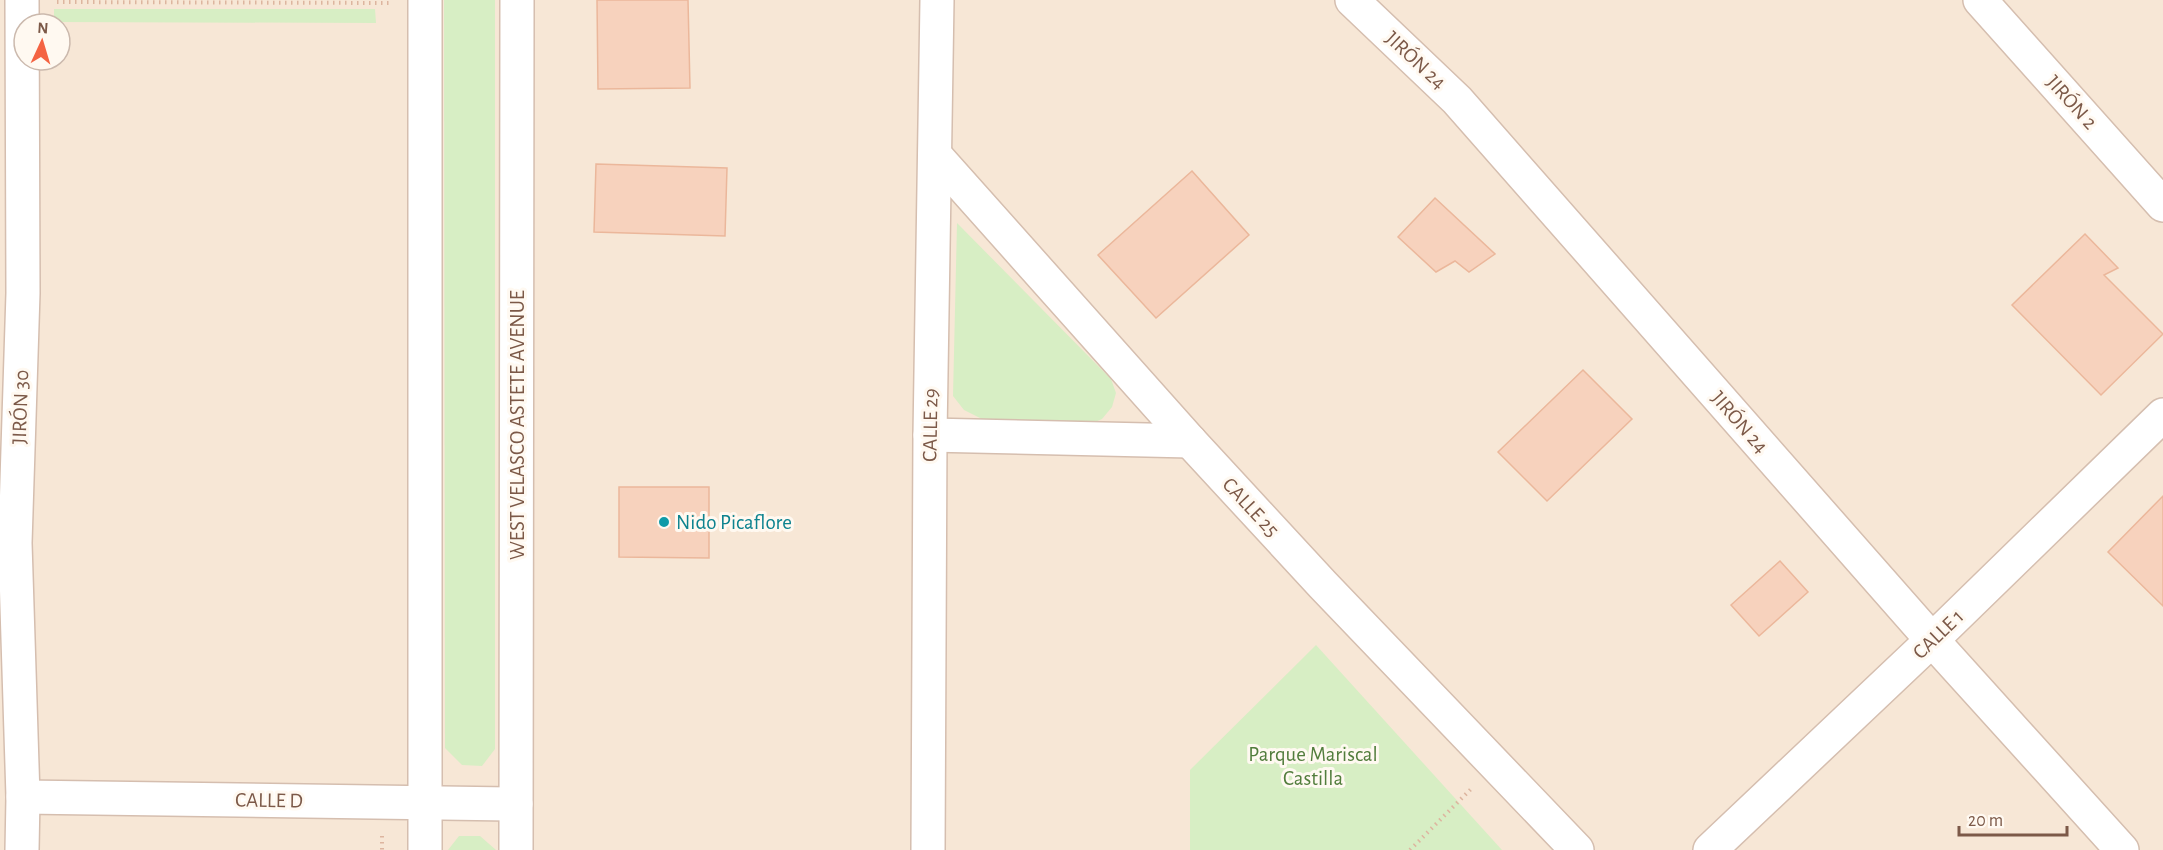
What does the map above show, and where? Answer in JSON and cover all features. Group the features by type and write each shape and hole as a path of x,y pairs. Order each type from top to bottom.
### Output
{"street":[{"name":"WEST VELASCO ASTETE AVENUE","path":"516,850 517,0"},
{"name":"CALLE 29","path":"928,850 930,435 937,0"},
{"name":"JIRÓN 24","path":"1352,0 1457,100 1932,640 2122,850"},
{"name":"JIRÓN 2","path":"1980,0 2163,205"},
{"path":"2010,0 2012,35"},
{"name":"JIRÓN 30","path":"15,1 23,293 8,538 23,797 22,850"},
{"path":"425,2 425,850"},
{"name":"CALLE 25","path":"934,155 1323,585 1577,850"},
{"path":"0,318 23,293"},
{"name":"CALLE 1","path":"1710,850 1932,640 2163,415"},
{"path":"930,435 1191,441"},
{"name":"CALLE D","path":"23,797 516,804"}],"path":[{"path":"15,1 425,2"},
{"path":"1410,850 1496,764"},
{"path":"382,836 382,850"}],"shaded area":[{"path":"0,0 2163,0 2163,850 0,850"}],"green space":[{"path":"444,0 495,0 495,749 482,766 462,765 445,748"},
{"path":"54,9 375,9 376,23 72,22 72,12 54,12"},
{"path":"957,223 1111,379 1116,393 1112,407 1102,419 1088,425 1019,425 982,419 964,410 953,396"},
{"name":"Parque Mariscal Castilla","path":"1316,645 1502,850 1190,850 1190,770"},
{"path":"459,836 480,836 496,850 448,850"}],"building":[{"path":"597,0 688,0 690,88 598,89"},
{"path":"596,164 727,168 725,236 594,232"},
{"path":"1192,171 1249,235 1156,318 1098,255"},
{"path":"1435,198 1495,254 1469,272 1455,261 1436,272 1398,237"},
{"path":"2085,234 2118,268 2104,275 2163,334 2101,395 2012,305"},
{"path":"1583,370 1632,419 1547,501 1498,452"},
{"name":"Nido Picaflore","path":"619,487 709,487 709,558 619,557"},
{"path":"2163,496 2163,606 2108,552"},
{"path":"1780,561 1808,592 1759,636 1731,605"}],"place":[{"name":"Nido Picaflore","path":"664,522"}]}
